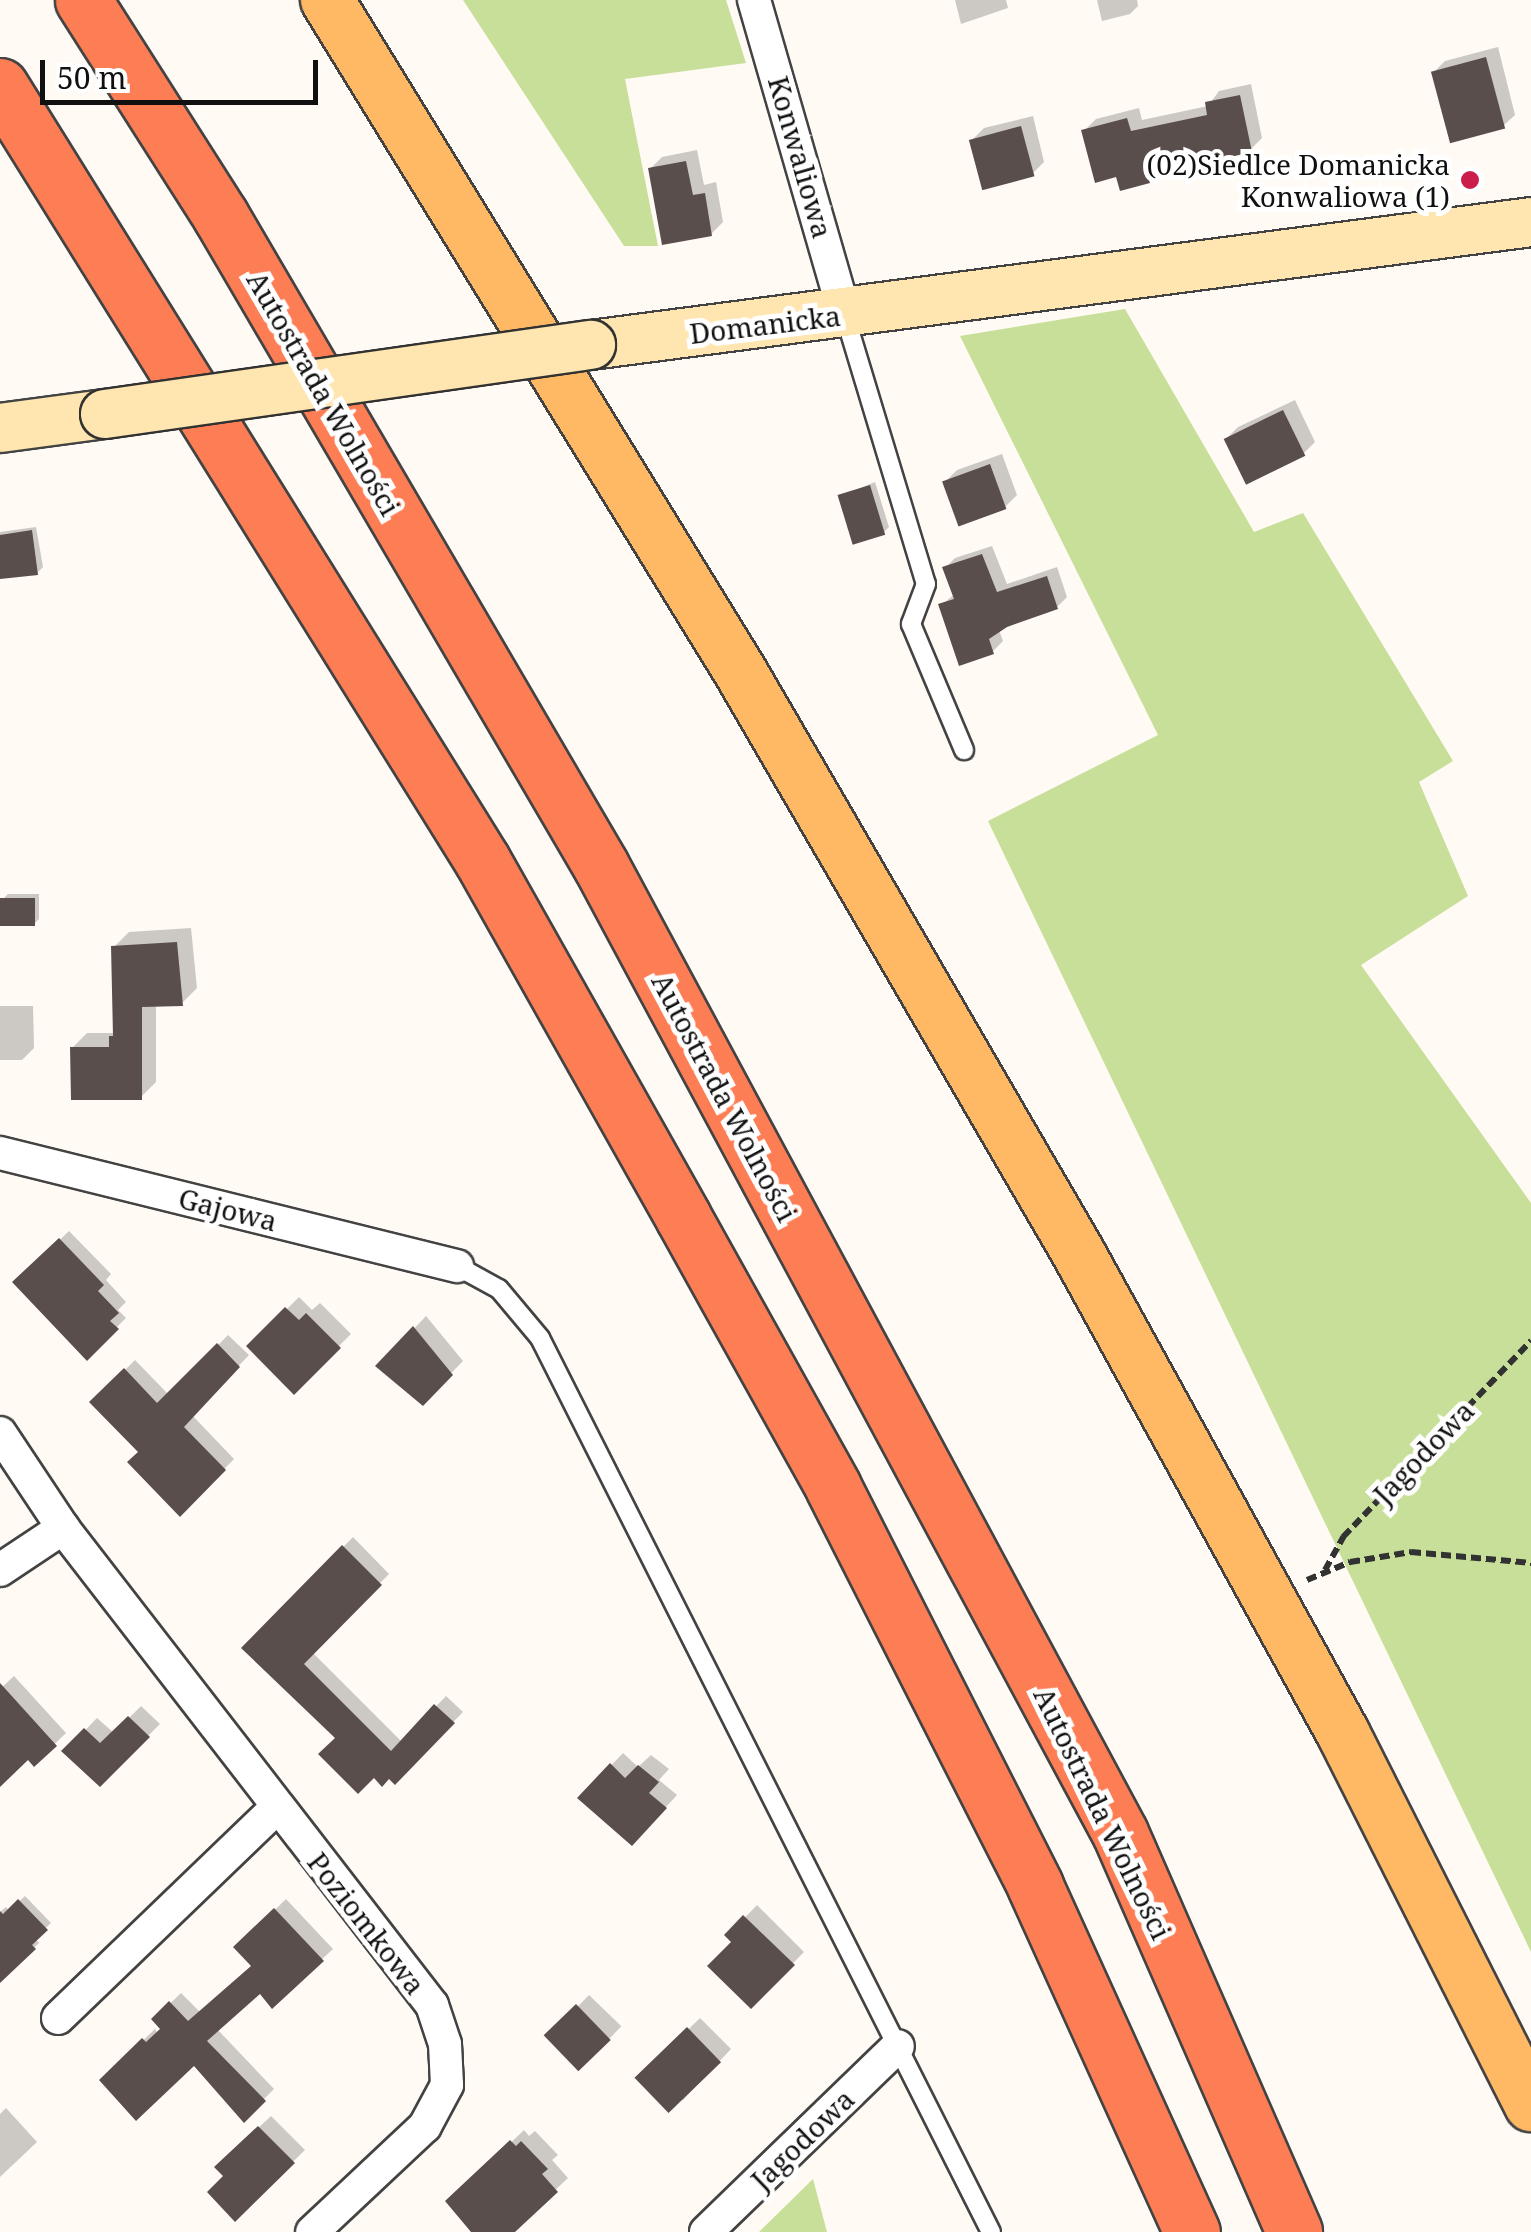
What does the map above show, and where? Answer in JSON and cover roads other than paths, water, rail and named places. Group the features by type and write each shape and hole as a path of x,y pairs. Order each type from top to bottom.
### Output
{"highway":[{"name":"Autostrada Wolności","path":"83,0 220,215 619,900 1120,1833 1294,2232"},
{"path":"0,86 482,860 693,1234 833,1487 1026,1868 1192,2232"}],"main road":[{"path":"326,0 750,687 1079,1254 1272,1600 1415,1871 1531,2106"}],"street":[{"name":"Konwaliowa","path":"754,0 845,315"},
{"name":"Domanicka","path":"0,428 592,345 845,315 1531,222"},
{"name":"Gajowa","path":"0,1152 457,1266"},
{"name":"Poziomkowa","path":"0,1433 64,1528 432,2006 445,2044 447,2085 425,2126 312,2232"},
{"path":"0,1570 64,1528"},
{"path":"58,2018 277,1807"},
{"name":"Jagodowa","path":"706,2232 898,2046"}],"lane":[{"path":"845,315 926,584 911,624 964,750"},
{"path":"457,1266 500,1289 540,1338 991,2232"}],"place":[{"name":"(02)Siedlce Domanicka Konwaliowa (1)","path":"1470,180"}]}
